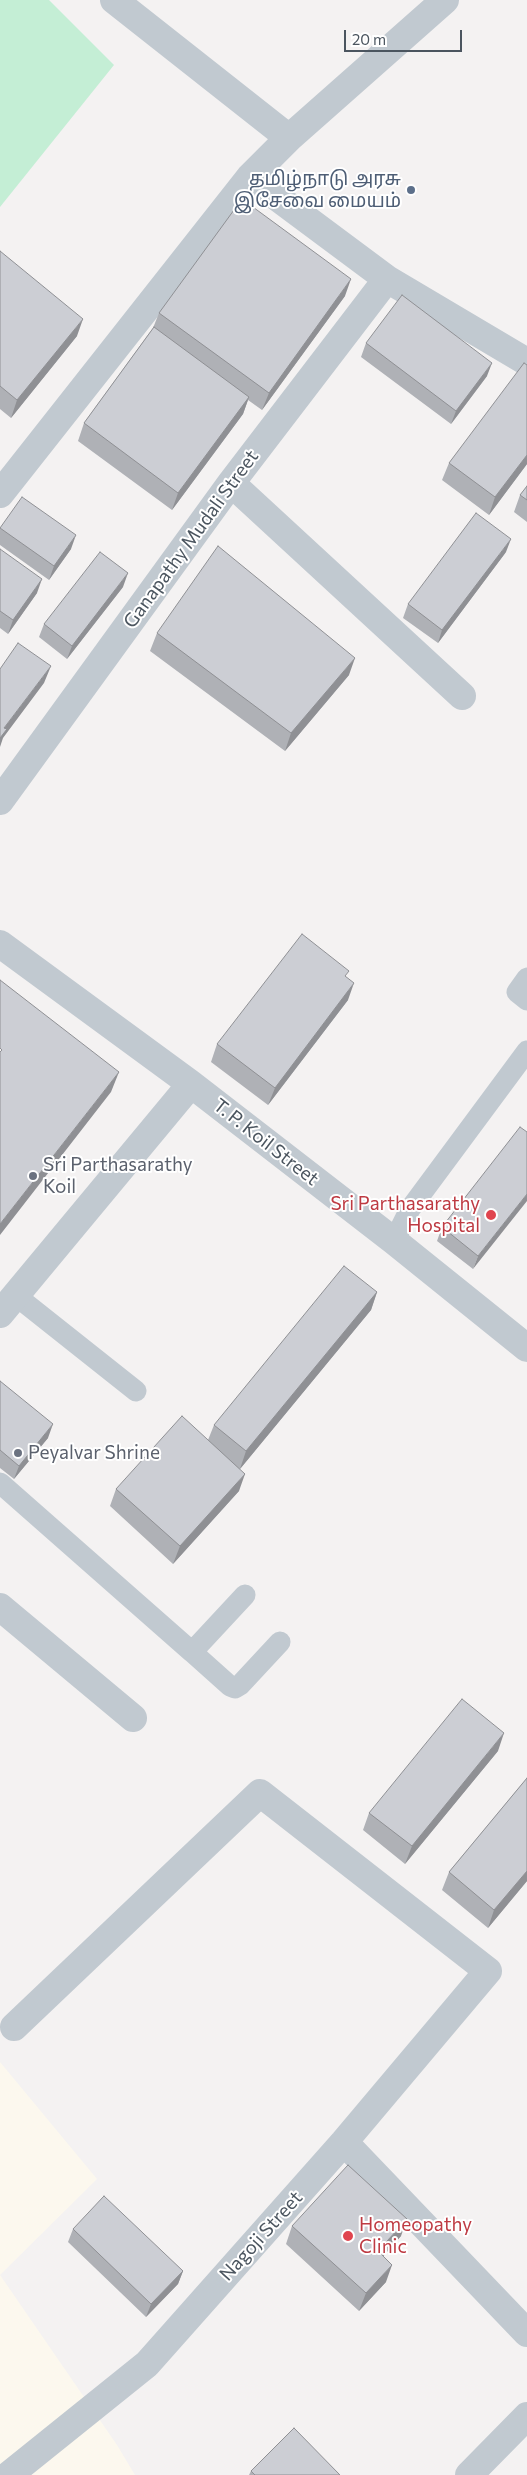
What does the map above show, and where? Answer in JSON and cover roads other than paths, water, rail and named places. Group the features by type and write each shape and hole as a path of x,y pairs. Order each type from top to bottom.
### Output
{"street":[{"path":"114,0 289,138"},
{"path":"0,494 250,177 289,138 445,0"},
{"path":"250,177 387,280 527,362"},
{"name":"Ganapathy Mudali Street","path":"0,801 231,483 387,280"},
{"path":"231,483 462,696"},
{"name":"T. P. Koil Street","path":"0,944 191,1084 394,1241 527,1348"},
{"path":"8,1305 191,1084"},
{"path":"0,1607 134,1718"},
{"name":"Nagoji Street","path":"9,2475 147,2364 344,2142 488,1971 260,1793 14,2028"},
{"path":"344,2142 527,2333"},
{"path":"469,2475 527,2416"}],"lane":[{"path":"527,978 517,992 527,1000"},
{"path":"394,1241 410,1209 527,1051"},
{"path":"8,1305 136,1391"},
{"path":"0,1483 230,1686 235,1688 280,1642"},
{"path":"192,1652 245,1595"}],"place":[{"name":"தமிழ்நாடு அரசு இசேவை மையம்","path":"411,190"},
{"name":"Sri Parthasarathy Koil","path":"33,1176"},
{"name":"Sri Parthasarathy Hospital","path":"491,1215"},
{"name":"Peyalvar Shrine","path":"18,1453"},
{"name":"Homeopathy Clinic","path":"348,2236"}]}
